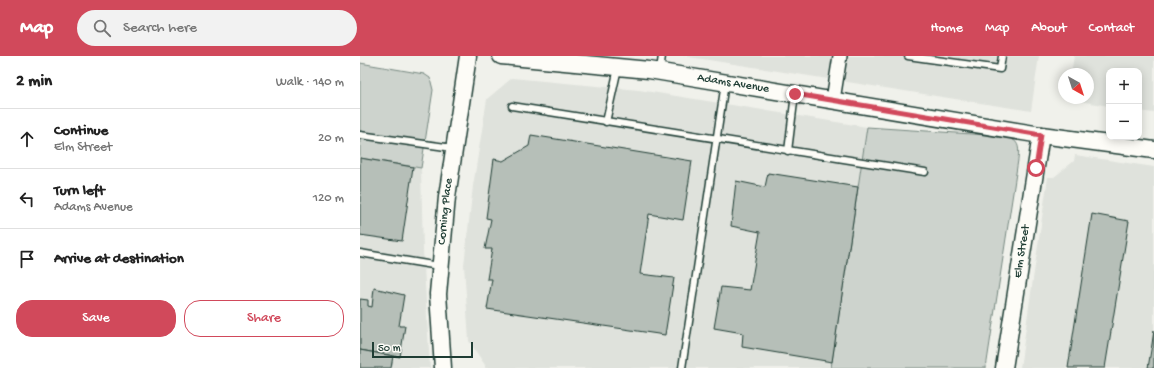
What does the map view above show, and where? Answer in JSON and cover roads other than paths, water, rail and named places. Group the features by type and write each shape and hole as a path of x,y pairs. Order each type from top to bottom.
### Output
{"street":[{"name":"Corning Place","path":"443,368 438,294 454,148 468,56"},
{"name":"Adams Avenue","path":"501,56 659,72 1041,135 1154,150"},
{"path":"833,100 840,56"},
{"name":"Elm Street","path":"1004,368 1041,135"}],"lane":[{"path":"659,72 662,56"},
{"path":"908,56 1000,69 1002,56"},
{"path":"606,122 618,68"},
{"path":"682,368 725,83"},
{"path":"788,151 795,94"},
{"path":"512,106 716,140 925,172"},
{"path":"360,135 454,148"},
{"path":"360,253 441,266"}]}
